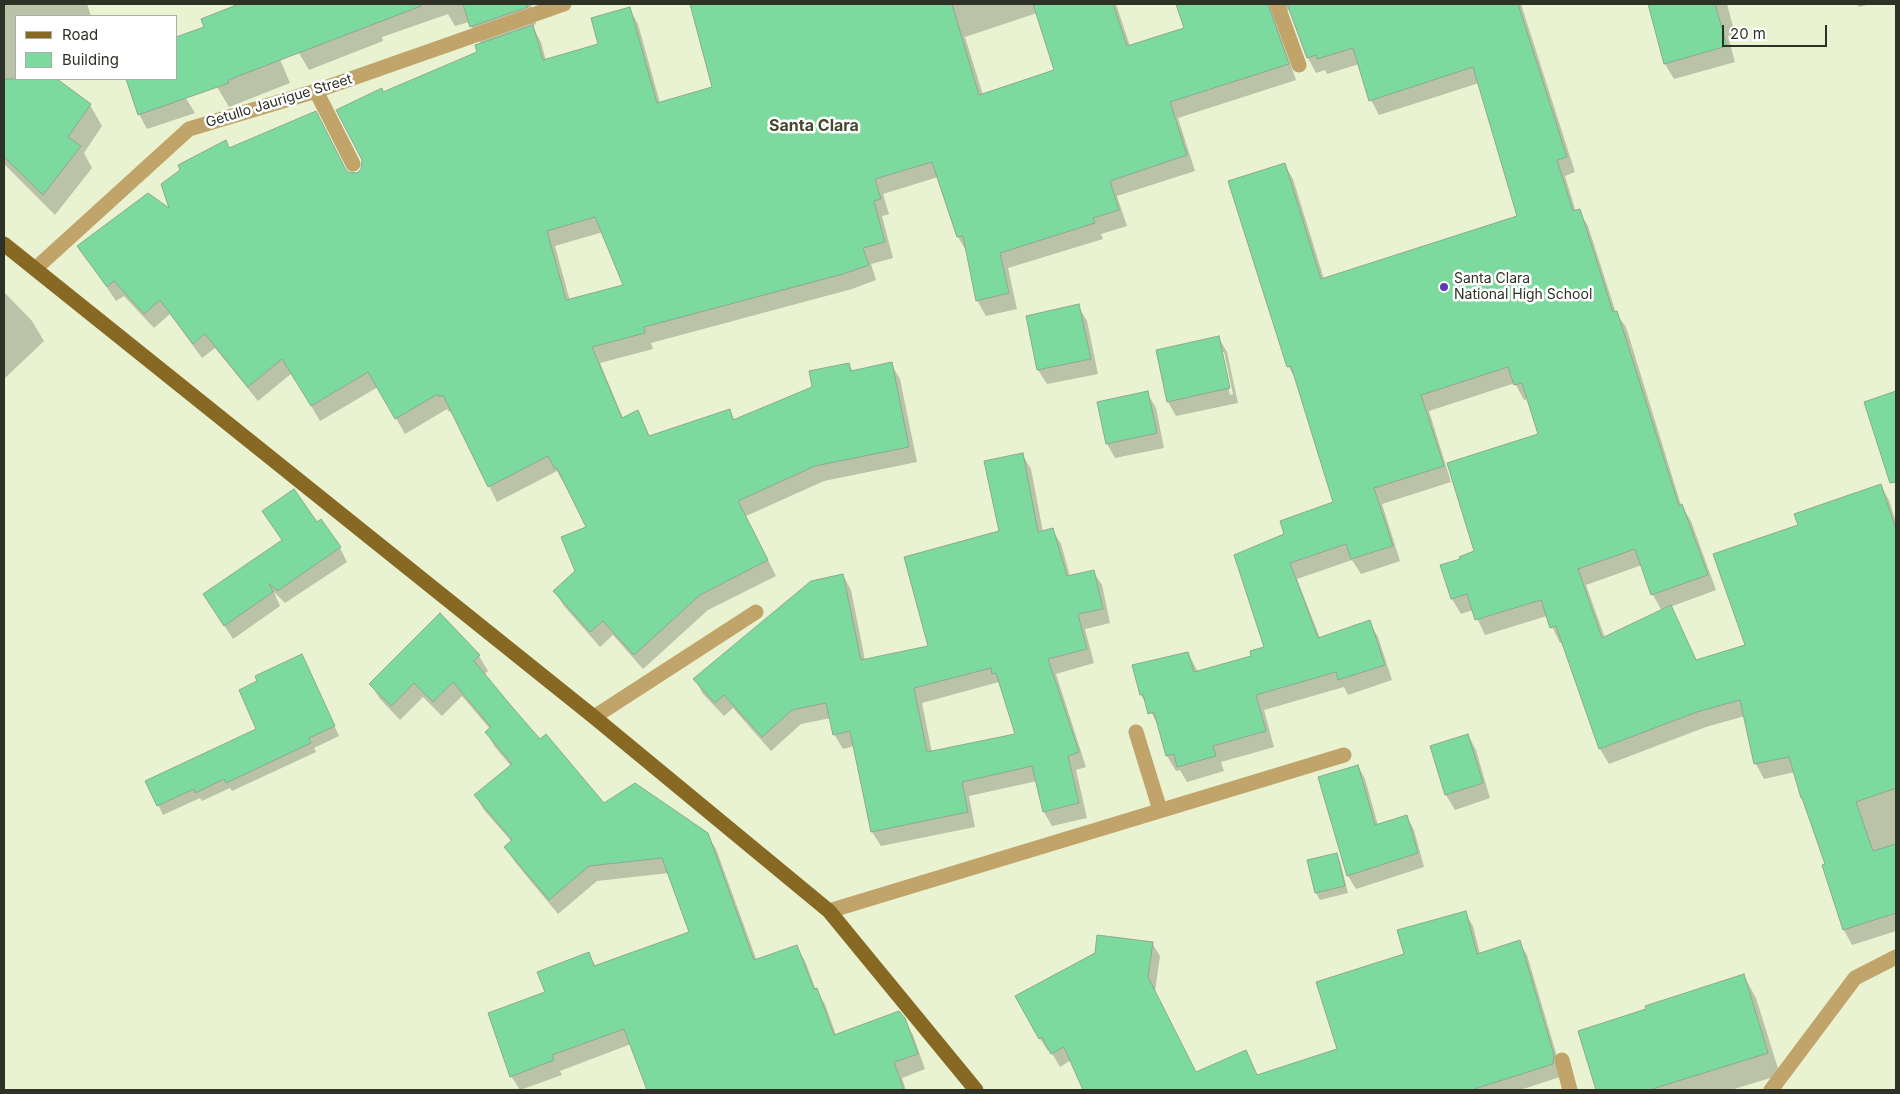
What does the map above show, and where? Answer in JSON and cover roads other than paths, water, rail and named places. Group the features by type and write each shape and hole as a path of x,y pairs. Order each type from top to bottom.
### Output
{"main road":[{"path":"4,244 594,717 830,910 976,1090"}],"street":[{"name":"Getullo Jaurigue Street","path":"35,270 189,129 316,91 564,4"},
{"path":"1277,4 1299,65"},
{"path":"316,91 353,164"},
{"path":"594,717 756,612"},
{"path":"1136,732 1160,810"},
{"path":"830,910 1344,755"},
{"path":"1771,1090 1855,978 1896,957"},
{"path":"1562,1060 1570,1090"}],"place":[{"name":"Santa Clara National High School","path":"1444,287"}],"district":[{"name":"Santa Clara","path":"814,126"}]}
